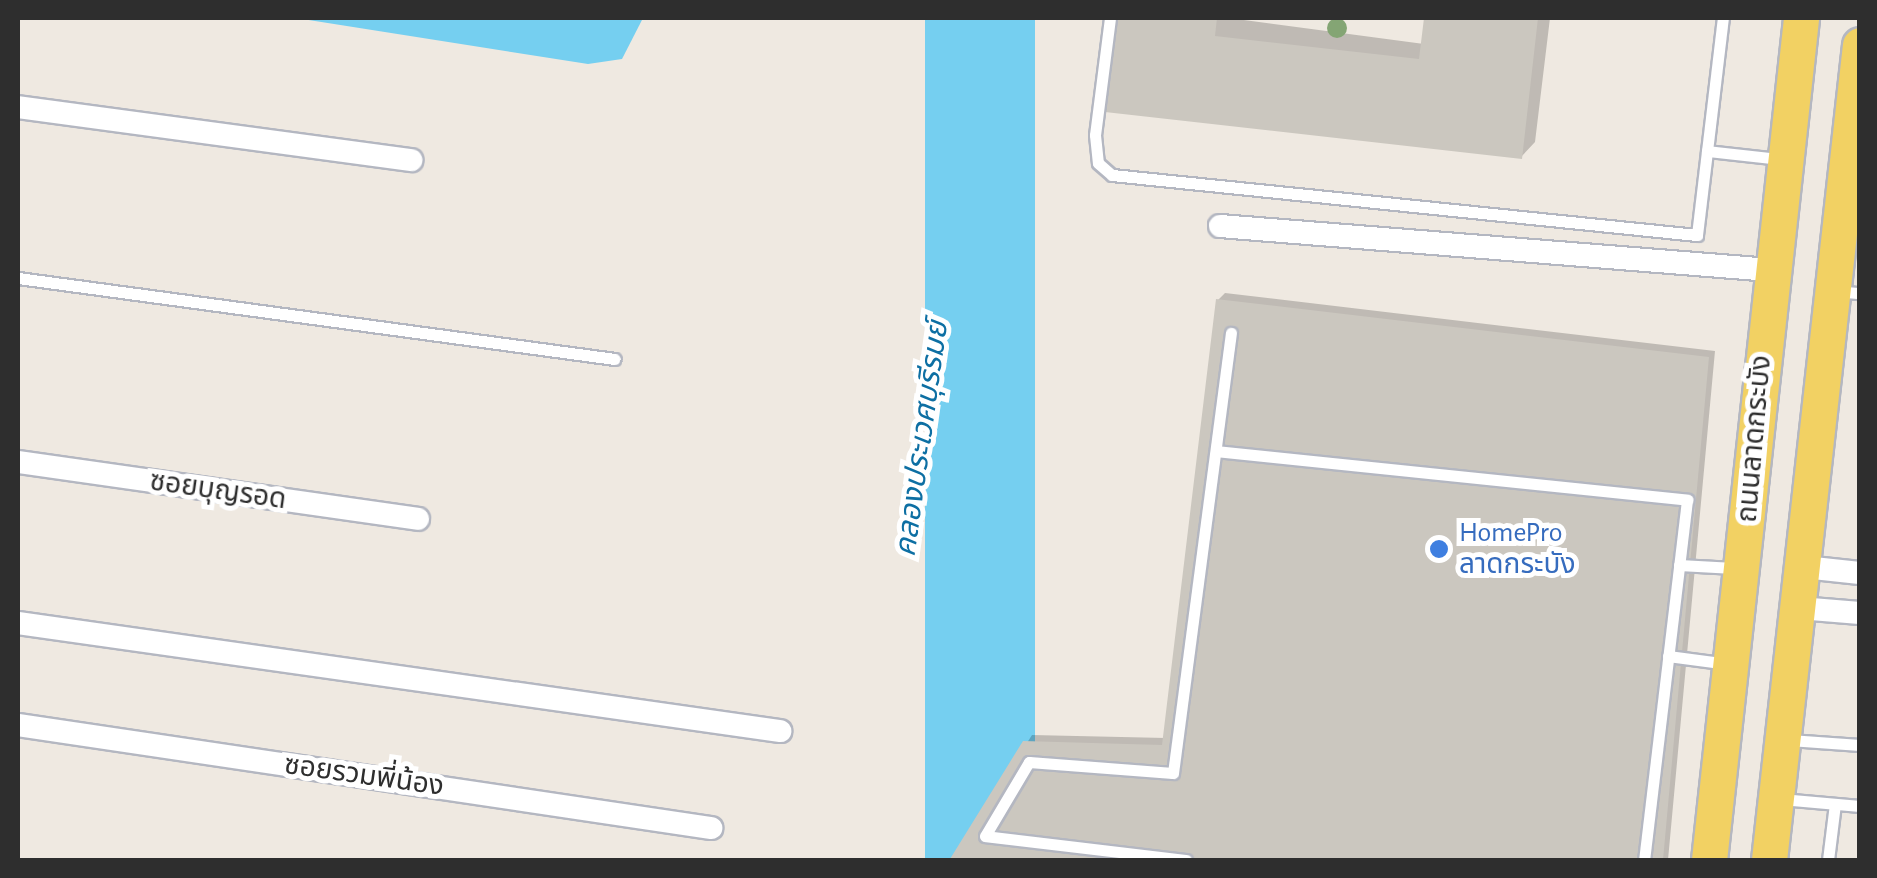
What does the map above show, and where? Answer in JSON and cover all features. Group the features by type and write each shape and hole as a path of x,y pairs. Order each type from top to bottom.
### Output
{"main road":[{"name":"ถนนลาดกระบัง","path":"1709,860 1801,18"},
{"path":"1770,860 1804,567 1845,292 1858,63"}],"street":[{"path":"18,107 411,160"},
{"path":"1220,226 1771,270"},
{"name":"ซอยบุญรอด","path":"18,462 418,519"},
{"path":"1804,567 1860,573"},
{"path":"1799,608 1860,614"},
{"path":"18,623 780,731"},
{"name":"ซอยรวมพี่น้อง","path":"18,725 710,828"}],"lane":[{"path":"1110,18 1095,135 1098,163 1112,175 1696,235 1723,18"},
{"path":"1706,151 1784,160"},
{"path":"18,278 615,359"},
{"path":"1186,860 984,836 1029,762 1173,773 1231,332"},
{"path":"1216,450 1687,500 1644,860"},
{"path":"1679,565 1743,568"},
{"path":"1668,656 1732,665"},
{"path":"1784,740 1860,744"},
{"path":"1777,799 1860,806"},
{"path":"1828,860 1835,804"}],"water":[{"path":"296,18 643,18 622,59 588,64"},
{"path":"925,18 1035,18 1035,860 925,860"}],"building":[{"path":"1116,18 1217,18 1215,36 1419,59 1424,18 1538,18 1522,159 1105,112"},
{"name":"HomePro ลาดกระบัง","path":"1216,299 1709,357 1663,860 950,859 1023,741 1162,745"}],"place":[{"name":"HomePro ลาดกระบัง","path":"1439,549"}],"water label":[{"name":"คลองประเวศบุรีรมย์","path":"922,439"}]}
